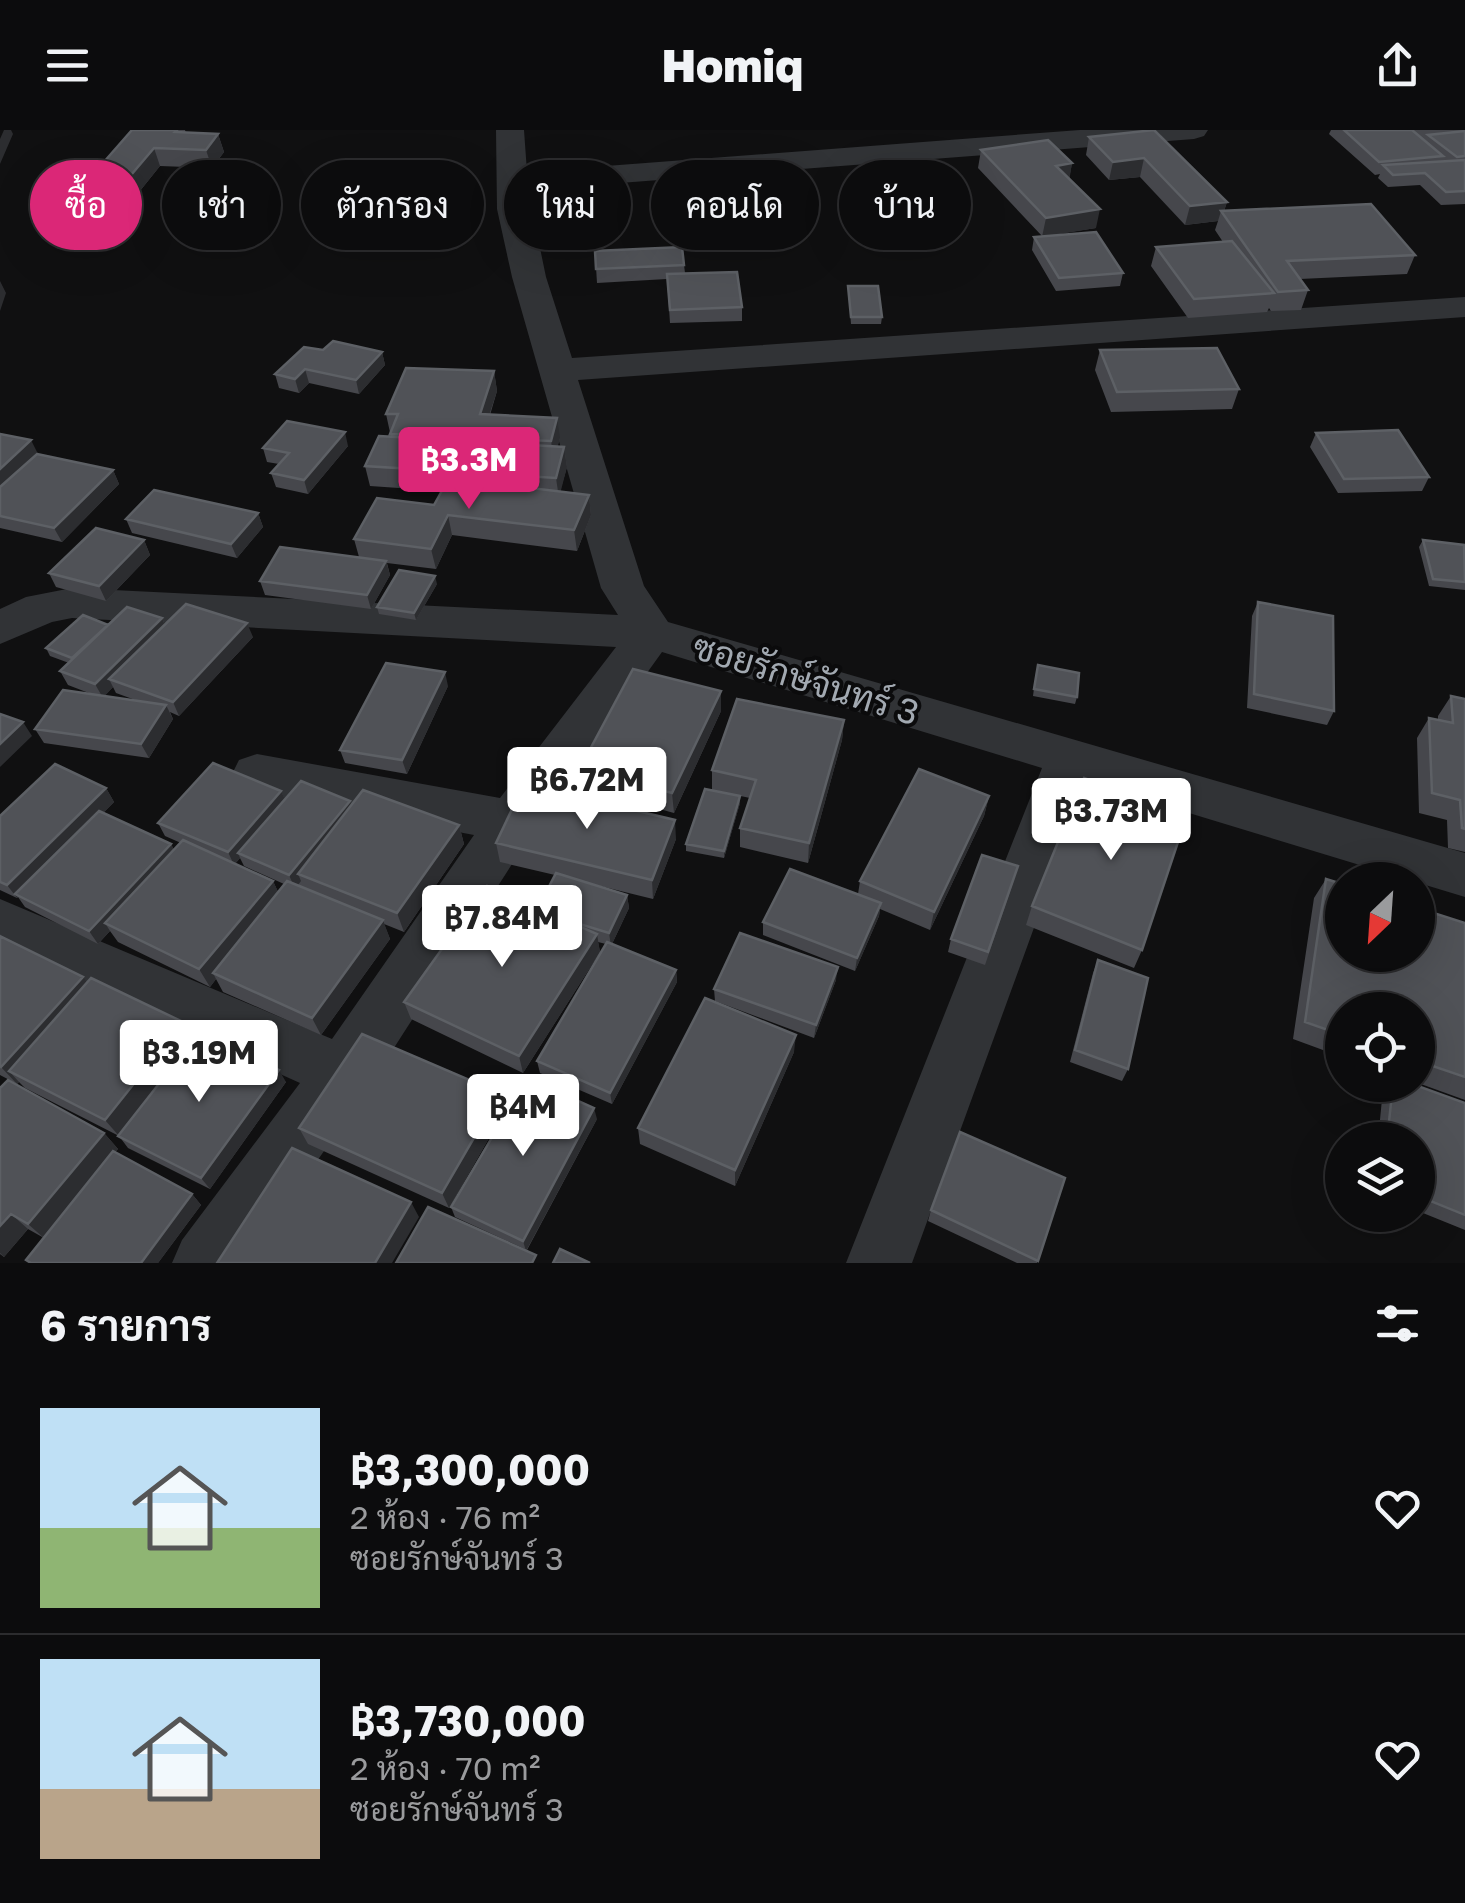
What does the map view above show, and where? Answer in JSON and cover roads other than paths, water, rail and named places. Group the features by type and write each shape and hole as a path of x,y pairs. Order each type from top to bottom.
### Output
{"street":[{"name":"ซอยรักษ์จันทร์ 3","path":"510,130 512,160"},
{"path":"631,173 1194,130"},
{"name":"ซอยรักษ์จันทร์ 3","path":"523,250 623,588 652,633 1465,875"},
{"path":"558,370 1465,307"},
{"path":"0,628 42,608 72,603 652,633"},
{"path":"206,1263 344,1074 512,820 652,633"},
{"path":"880,1263 1071,758"},
{"path":"257,774 512,820"},
{"path":"0,923 344,1074"}]}
